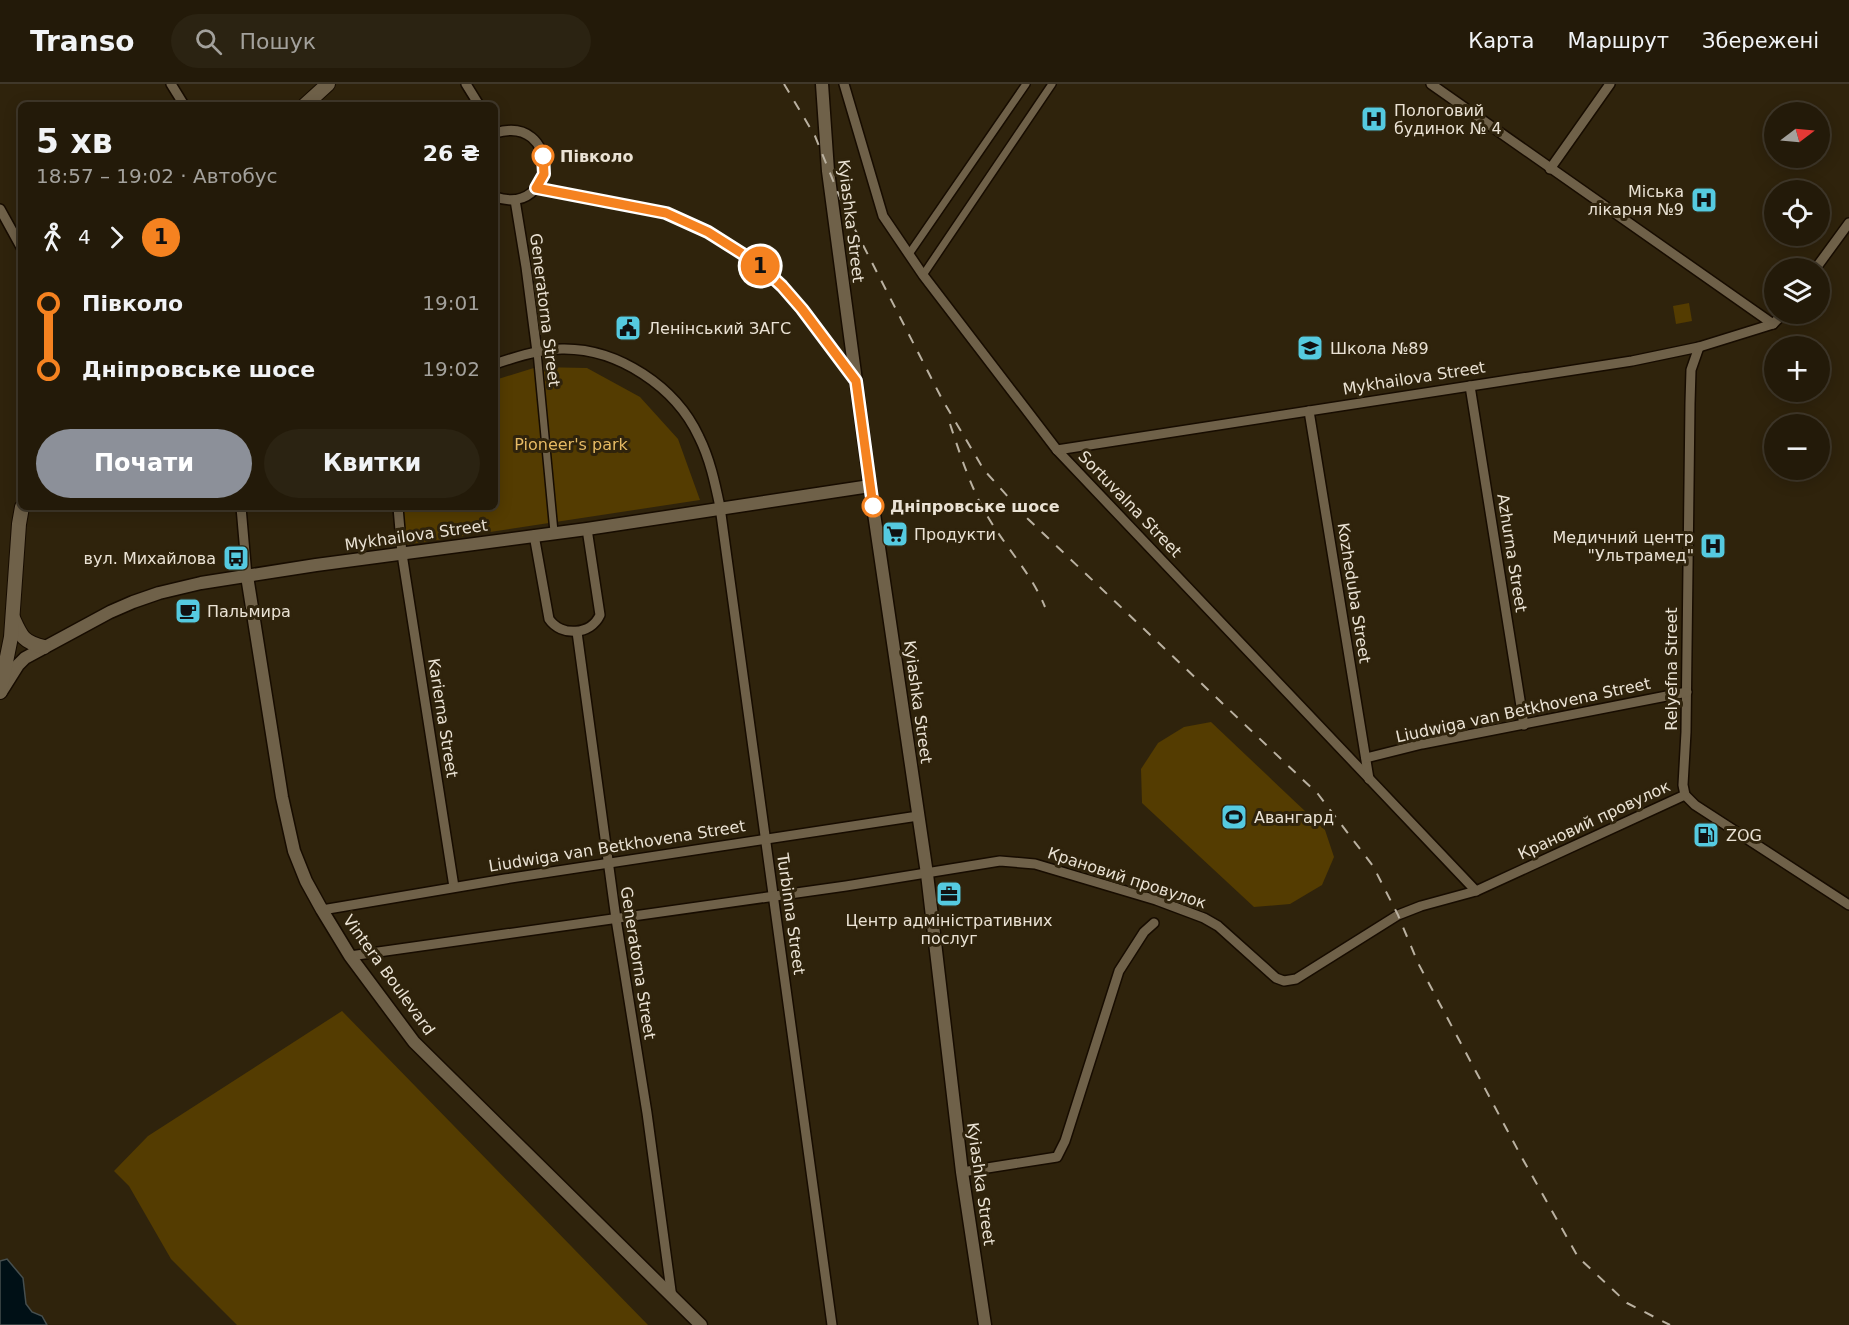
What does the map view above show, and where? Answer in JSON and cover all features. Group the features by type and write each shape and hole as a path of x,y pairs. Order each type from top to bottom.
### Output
{"main road":[{"path":"308,102 327,84"},
{"path":"0,694 4,646 13,617 18,524 21,510"},
{"path":"13,617 23,639 44,647"}],"street":[{"path":"171,84 182,102"},
{"path":"466,84 477,102"},
{"name":"Kyiashka Street","path":"822,84 828,171 870,486 927,874 962,1172 985,1325"},
{"name":"Sortuvalna Street","path":"844,84 883,216 923,275 1057,450 1476,891"},
{"path":"909,254 1026,84"},
{"path":"923,275 1052,84"},
{"path":"1431,84 1764,318"},
{"path":"1550,169 1610,84"},
{"path":"498,132 518,131 528,135 537,142 545,163 544,174 536,188 524,197 515,200 498,197"},
{"path":"536,188 666,213 708,232 757,263 782,286 856,381"},
{"name":"Generatorna Street","path":"515,200 537,352 554,532"},
{"path":"0,210 18,242"},
{"path":"1823,258 1849,223"},
{"name":"Mykhailova Street","path":"1057,450 1632,361 1699,347 1773,324"},
{"name":"Relyefna Street","path":"1685,795 1683,785 1687,692 1691,370 1699,347"},
{"name":"Turbinna Street","path":"498,363 537,352 562,349 598,352 628,365 657,384 682,409 699,436 712,472 720,507 832,1325"},
{"name":"Azhurna Street","path":"1470,386 1524,725"},
{"name":"Kozheduba Street","path":"1310,411 1370,779"},
{"name":"Mykhailova Street","path":"0,694 18,665 44,647 133,602 159,593 201,583 247,576 587,529 870,486"},
{"path":"242,510 247,576"},
{"name":"Karierna Street","path":"398,510 402,554 454,887"},
{"path":"534,535 549,619 554,626 562,630 577,632 597,621 600,615 587,529"},
{"name":"Vintera Boulevard","path":"247,576 282,796 294,851 306,881 322,910 350,956 414,1042 702,1325"},
{"name":"Generatorna Street","path":"577,632 608,863 647,1113 672,1298"},
{"name":"Liudwiga van Betkhovena Street","path":"1366,758 1422,744 1687,692"},
{"path":"1685,795 1695,805 1849,905"},
{"name":"Крановий провулок","path":"927,874 1000,861 1035,864 1156,900 1204,918 1218,926 1276,978 1284,981 1296,980 1398,915 1421,906 1476,891 1685,795"},
{"name":"Liudwiga van Betkhovena Street","path":"322,910 454,887 918,816"},
{"path":"350,956 927,874"},
{"path":"962,1172 1057,1157 1065,1141 1119,971 1144,932 1154,923"}],"green space":[{"path":"1689,303 1692,321 1676,324 1673,306"},
{"name":"Pioneer's park","path":"537,367 587,368 640,397 678,439 700,500 404,545 400,510 498,510 498,379"},
{"name":"Авангард","path":"1211,722 1325,830 1334,857 1322,885 1290,904 1254,907 1142,803 1141,769 1158,743 1184,727"},
{"path":"342,1011 648,1325 237,1325 171,1259 129,1186 114,1171 148,1136"}],"shaded area":[{"path":"7,1259 23,1278 26,1304 32,1312 42,1316 47,1325 0,1325 0,1261"}],"railway":[{"path":"784,84 815,136 845,210 942,399 984,470 1028,519 1318,794 1373,866 1398,915 1418,963 1578,1257 1627,1303 1670,1325"},
{"path":"950,424 984,511 1027,574 1045,607"}],"bus line":[{"name":"1","path":"543,156 544,174 536,188 666,213 708,232 757,263 782,286 856,381 873,506"}],"place":[{"name":"Пологовий будинок № 4","path":"1374,119"},
{"name":"Півколо","path":"543,156"},
{"name":"Міська лікарня №9","path":"1704,200"},
{"name":"Ленінський ЗАГС","path":"628,328"},
{"name":"Школа №89","path":"1310,348"},
{"name":"Дніпровське шосе","path":"873,506"},
{"name":"Продукти","path":"895,534"},
{"name":"Медичний центр \"Ультрамед\"","path":"1713,546"},
{"name":"вул. Михайлова","path":"236,558"},
{"name":"Пальмира","path":"188,611"},
{"name":"Авангард","path":"1234,817"},
{"name":"ZOG","path":"1706,835"},
{"name":"Центр адміністративних послуг","path":"949,894"}]}
